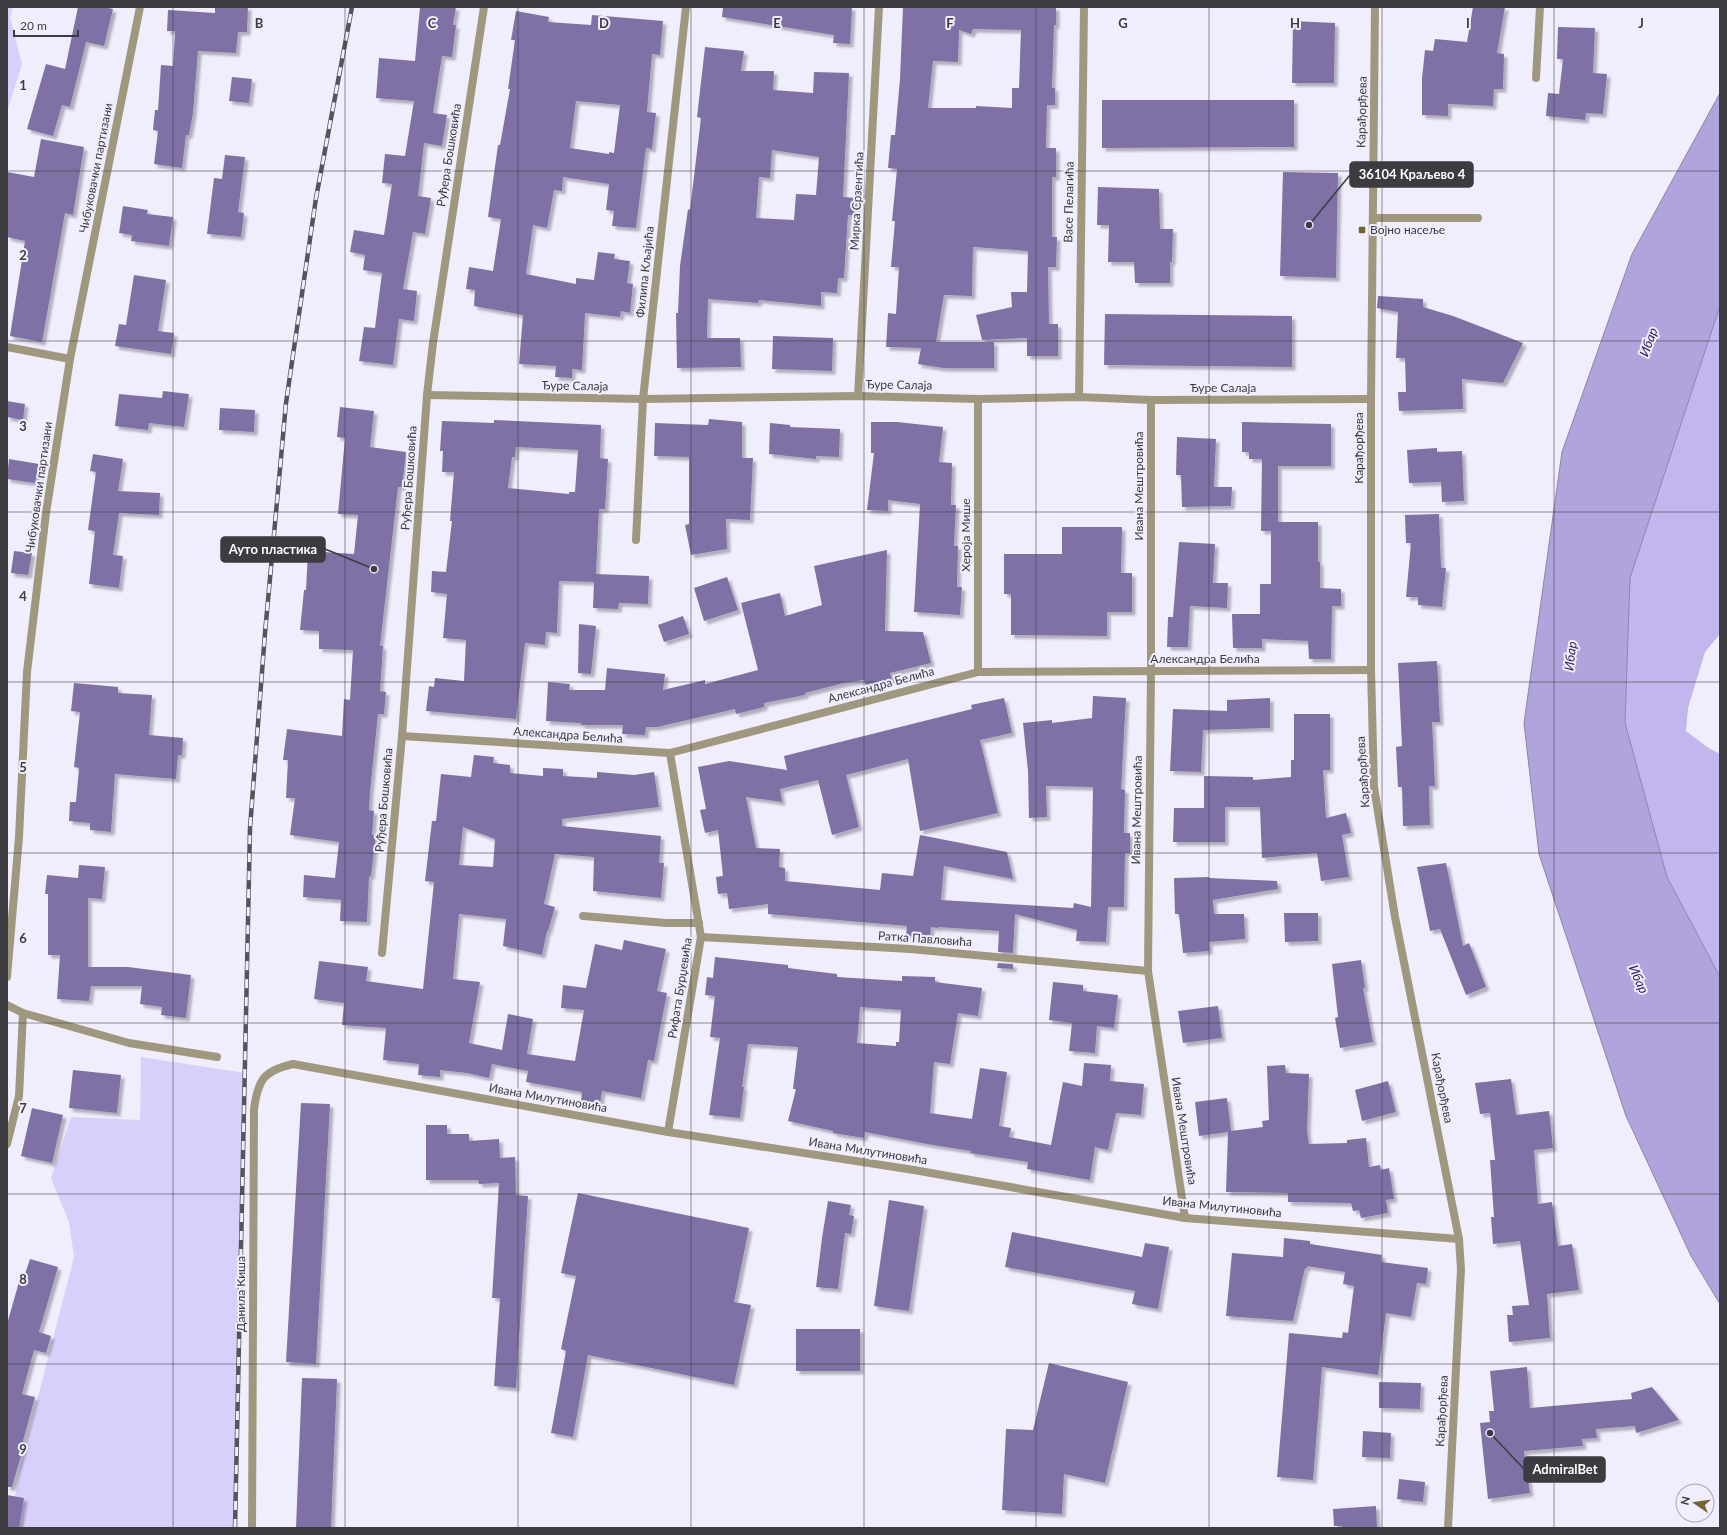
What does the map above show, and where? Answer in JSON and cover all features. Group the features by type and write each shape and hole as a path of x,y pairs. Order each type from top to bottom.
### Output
{"street":[{"name":"Чибуковачки партизани","path":"7,977 19,837 27,672 46,513 70,359 140,7"},
{"name":"Руђера Бошковића","path":"382,953 402,736 427,395 433,343 484,7"},
{"name":"Филипа Кљајића","path":"636,540 643,399 686,7"},
{"name":"Мирка Срзентића","path":"858,396 879,7"},
{"name":"Васе Пелагића","path":"1078,397 1084,7"},
{"name":"Карађорђева","path":"1376,7 1371,399 1371,670 1374,788 1395,917 1459,1239 1461,1269 1448,1528"},
{"path":"1536,78 1540,7"},
{"path":"1373,218 1478,218"},
{"path":"7,348 70,359"},
{"name":"Ђуре Салаја","path":"427,395 643,399 858,396 978,399 1078,397 1151,400 1371,399"},
{"name":"Хероја Мише","path":"978,399 978,672"},
{"name":"Ивана Мештровића","path":"1151,400 1151,672 1148,971 1185,1218"},
{"name":"Александра Белића","path":"402,736 670,753 978,672 1371,670"},
{"name":"Рифата Бурџевића","path":"668,1132 701,937 670,753"},
{"path":"583,916 666,923 699,923"},
{"name":"Ратка Павловића","path":"701,937 910,950 1148,971"},
{"path":"7,1005 23,1013 129,1043 217,1057"},
{"path":"7,1144 19,1096 23,1013"},
{"name":"Ивана Милутиновића","path":"276,1068 293,1064 668,1132 914,1170 1185,1218 1459,1239"},
{"name":"Данила Киша","path":"252,1528 254,1109 256,1094 261,1081 276,1068"}],"shaded area":[{"path":"7,7 13,7 10,17 22,64 7,112"},
{"path":"1720,306 1720,634 1705,652 1688,708 1686,731 1707,747 1720,754 1720,977 1667,877 1625,723 1630,578"},
{"path":"141,1057 245,1073 235,1528 10,1528 20,1467 74,1257 69,1222 51,1178 71,1117 140,1120"}],"water":[{"name":"Ибар","path":"1720,93 1720,306 1630,578 1625,723 1667,877 1720,977 1720,1304 1691,1256 1626,1116 1539,854 1524,723 1562,452 1632,254"}],"building":[{"path":"78,7 103,7 113,9 104,46 86,42 70,107 62,105 53,136 27,129 46,64 65,69"},
{"path":"215,7 248,7 247,32 238,32 236,53 198,51 193,113 189,135 186,135 182,168 154,164 158,131 153,130 155,110 158,110 161,65 173,66 175,31 167,31 168,10 215,13"},
{"path":"420,7 456,7 453,25 456,25 452,57 442,56 433,113 447,115 442,146 424,143 418,196 431,198 425,234 413,232 403,289 417,291 414,321 399,319 393,365 359,361 364,327 375,328 382,273 363,270 365,255 350,252 354,230 384,235 392,184 382,183 385,154 405,156 414,101 376,98 379,58 415,61"},
{"path":"723,7 852,7 850,44 833,43 834,35 722,17"},
{"path":"903,7 1056,7 1052,88 1055,88 1055,105 1047,105 1046,148 1056,148 1056,177 1052,177 1052,237 1057,237 1056,267 1048,267 1049,324 1058,324 1058,356 1027,356 1027,338 982,340 976,315 1012,307 1011,292 1027,292 1028,251 973,247 972,296 944,295 936,342 994,342 994,368 943,368 918,364 921,348 886,347 888,313 896,314 899,267 891,267 895,221 892,221 897,169 888,168 891,135 895,135 900,79","holes":["973,29 1021,30 1019,88 1012,88 1012,108 976,106 976,108 928,108 933,61 958,62 959,30 971,34"]},
{"path":"1473,7 1505,7 1497,53 1504,54 1503,89 1494,89 1493,106 1448,104 1448,116 1422,115 1422,78 1425,50 1433,51 1435,39 1467,42"},
{"path":"516,11 549,17 548,22 591,25 592,15 663,21 660,55 652,54 647,112 656,113 652,149 646,148 636,228 612,226 614,211 606,210 609,184 563,177 562,191 554,190 547,228 533,225 526,274 576,284 576,278 594,280 598,252 615,254 614,259 630,261 627,283 633,284 630,313 621,311 620,317 585,313 582,370 572,369 572,378 555,377 556,366 519,364 523,315 474,306 475,290 466,289 469,267 493,271 501,219 488,217 498,145 500,145 510,89 508,89 515,40 511,40","holes":["576,101 620,105 614,153 609,152 609,154 570,148"]},
{"path":"1293,21 1335,23 1334,83 1292,83"},
{"path":"1558,27 1595,28 1593,73 1607,74 1603,114 1586,113 1585,120 1546,116 1548,93 1559,94 1563,59 1557,59"},
{"path":"705,47 744,51 741,71 774,71 773,90 813,93 814,72 849,73 843,197 857,198 856,216 848,215 844,278 838,278 837,293 821,292 821,306 759,300 758,303 708,299 707,338 740,338 741,367 677,368 676,313 678,313 680,266 688,209 690,210 701,118 697,117","holes":["772,150 819,157 816,195 796,194 794,220 756,218 759,177 770,178"]},
{"path":"232,77 252,79 249,103 229,101"},
{"path":"1102,100 1294,100 1294,147 1102,148"},
{"path":"41,139 84,147 73,215 65,213 42,342 10,336 25,241 7,237 7,172 34,177"},
{"path":"225,155 245,157 238,212 244,213 241,237 207,234 214,178 222,179"},
{"path":"1283,172 1338,173 1336,278 1280,276"},
{"path":"1098,187 1159,189 1160,229 1173,229 1170,283 1135,283 1134,262 1108,262 1109,225 1097,225"},
{"path":"123,206 148,210 147,214 173,217 169,246 131,241 132,235 119,233"},
{"path":"134,275 166,280 158,331 174,333 171,354 115,346 119,324 126,325"},
{"path":"1378,296 1423,299 1423,307 1453,316 1523,343 1503,383 1462,379 1463,409 1399,411 1398,392 1406,392 1405,358 1396,358 1398,312 1377,308"},
{"path":"1105,314 1292,316 1292,367 1104,365"},
{"path":"773,336 833,338 832,371 772,369"},
{"path":"163,391 189,394 184,427 149,423 148,430 115,426 119,394 162,398"},
{"path":"7,401 25,404 23,420 7,417"},
{"path":"340,407 374,411 370,447 406,452 402,487 398,487 380,646 383,646 380,691 386,692 384,714 378,714 370,792 369,810 374,811 372,835 376,835 371,876 369,876 367,922 340,921 341,900 303,897 304,875 335,878 339,842 290,835 295,798 286,798 288,760 283,760 287,729 342,736 344,699 350,700 353,650 319,649 319,631 300,630 304,590 306,590 308,551 354,554 358,515 338,514 345,438 337,437"},
{"path":"220,408 255,410 254,432 219,430"},
{"path":"709,419 742,422 742,458 753,458 750,520 726,519 727,549 691,555 685,525 689,524 689,457 654,456 655,423 708,425"},
{"path":"494,420 601,425 600,458 608,459 605,509 599,509 596,574 649,576 648,604 619,603 618,609 593,608 594,582 559,581 557,633 546,632 545,645 525,643 516,719 426,711 429,686 434,687 435,678 464,681 466,640 443,638 447,594 431,592 432,571 446,572 452,521 450,521 454,472 442,472 443,451 440,451 442,421 494,423","holes":["516,447 578,450 575,492 569,492 569,494 508,488 512,457 515,457"]},
{"path":"871,422 897,422 943,427 939,462 952,463 951,505 956,505 954,546 958,546 957,587 962,587 960,615 914,612 920,504 888,500 888,511 867,510 874,453 871,453"},
{"path":"1242,422 1331,424 1331,466 1278,466 1278,522 1318,522 1318,562 1320,562 1320,588 1341,589 1341,606 1332,606 1331,659 1309,659 1308,641 1262,639 1262,648 1233,648 1232,614 1260,614 1260,584 1271,584 1271,531 1261,531 1262,459 1249,459 1249,452 1242,452"},
{"path":"770,423 790,425 790,427 840,429 839,457 816,456 816,459 769,454"},
{"path":"1177,437 1216,439 1214,487 1232,487 1231,506 1182,507 1181,475 1176,475"},
{"path":"1437,448 1437,452 1462,451 1464,501 1442,502 1441,482 1409,483 1407,450"},
{"path":"93,454 123,459 118,491 160,493 159,515 119,513 113,555 123,556 119,588 89,584 95,531 88,530 96,472 90,471"},
{"path":"9,459 39,464 35,483 7,479"},
{"path":"1439,514 1441,568 1446,568 1442,607 1418,605 1418,597 1406,597 1411,543 1406,543 1405,515"},
{"path":"1062,527 1122,527 1121,573 1132,573 1132,612 1107,612 1107,636 1011,635 1011,594 1004,594 1004,554 1062,554"},
{"path":"1179,542 1215,544 1213,583 1228,583 1227,608 1190,606 1188,647 1167,647 1168,617 1173,617"},
{"path":"887,550 885,631 923,632 931,663 890,673 892,680 866,686 864,680 844,683 805,693 805,695 764,703 764,707 736,714 735,709 657,727 646,727 645,735 622,734 623,725 581,725 581,723 546,721 548,682 570,684 569,690 605,690 607,668 665,674 663,690 705,680 705,684 758,670 741,603 780,593 785,616 822,605 814,566"},
{"path":"14,551 32,553 28,575 11,573"},
{"path":"727,577 738,610 704,621 694,588"},
{"path":"683,616 689,634 664,642 658,625"},
{"path":"579,624 596,626 591,674 578,673"},
{"path":"1437,661 1440,722 1432,722 1435,786 1429,786 1430,825 1403,826 1402,787 1398,787 1396,747 1402,746 1398,663"},
{"path":"74,683 118,687 118,693 152,695 149,735 183,738 182,755 178,755 176,779 115,774 111,832 90,830 90,823 69,821 70,802 76,802 79,768 74,767 80,712 71,711"},
{"path":"1093,696 1126,698 1121,789 1125,790 1124,833 1130,833 1130,853 1125,853 1124,907 1108,907 1106,942 1076,941 1077,930 1015,914 1013,953 998,952 999,931 931,927 930,938 906,936 907,926 768,914 768,904 729,909 727,893 718,894 716,877 723,876 718,830 705,833 700,810 706,809 698,767 729,761 787,770 784,756 972,709 971,705 1004,698 1012,733 980,740 998,813 920,831 908,759 846,775 859,827 832,835 818,780 780,789 782,802 746,797 756,848 780,849 779,867 785,868 785,881 880,890 882,873 913,876 920,835 1007,852 1013,879 944,866 941,900 1073,908 1074,903 1091,907 1093,787 1046,786 1047,817 1029,818 1028,771 1023,723 1052,720 1052,723 1092,718"},
{"path":"1270,698 1270,728 1203,730 1201,772 1170,771 1173,709 1227,711 1227,700"},
{"path":"1294,714 1330,714 1330,770 1323,770 1326,818 1346,813 1351,833 1342,835 1349,877 1321,881 1317,853 1262,858 1260,807 1225,807 1225,842 1173,842 1174,808 1204,808 1204,776 1253,777 1253,780 1291,777 1291,760 1294,760"},
{"path":"474,755 494,757 493,763 510,765 510,773 543,776 543,768 563,769 563,776 597,778 597,772 634,775 654,772 659,807 562,819 562,826 661,836 659,863 664,863 661,898 593,891 594,857 555,854 544,904 555,907 547,931 542,955 503,946 506,919 459,914 453,979 480,982 469,1043 502,1050 508,1014 533,1019 527,1054 575,1061 584,1010 561,1008 563,985 586,988 595,944 622,950 624,940 666,949 657,991 667,993 654,1061 648,1060 641,1098 602,1091 600,1104 581,1101 582,1092 526,1082 528,1071 492,1064 489,1078 467,1073 440,1070 440,1077 418,1075 419,1064 383,1060 386,1028 342,1025 344,1003 314,999 319,961 368,967 366,981 423,989 434,882 425,881 432,821 436,821 441,774 471,777","holes":["463,827 495,839 493,867 459,865"]},
{"path":"1446,863 1463,946 1469,943 1486,987 1466,995 1440,929 1430,931 1417,867"},
{"path":"79,865 105,867 102,899 88,898 88,967 128,967 191,975 186,1018 161,1015 162,1007 140,1004 142,986 91,986 89,1001 57,999 60,955 48,955 48,894 45,894 47,875 78,878"},
{"path":"1209,877 1277,881 1278,889 1213,900 1214,914 1244,914 1245,939 1209,942 1209,951 1183,953 1179,914 1175,914 1174,878"},
{"path":"1284,913 1318,913 1318,941 1285,942"},
{"path":"715,957 788,965 788,968 837,974 837,977 902,981 902,976 935,977 935,982 982,988 978,1016 958,1013 950,1064 934,1062 930,1113 972,1119 980,1068 1007,1072 999,1126 1011,1128 1009,1137 1051,1145 1063,1082 1082,1086 1084,1063 1111,1065 1110,1081 1144,1084 1141,1115 1116,1113 1108,1150 1095,1147 1090,1180 1027,1169 1028,1162 970,1153 971,1151 865,1132 864,1138 833,1133 833,1131 788,1121 796,1089 793,1089 798,1047 748,1044 742,1087 744,1087 740,1118 709,1115 720,1038 710,1037 715,996 705,995 707,977 713,978","holes":["860,1007 901,1010 899,1042 896,1042 896,1046 857,1043"]},
{"path":"1361,960 1365,988 1363,988 1373,1042 1340,1048 1335,1018 1338,1017 1332,964"},
{"path":"998,963 1013,964 1013,969 997,968"},
{"path":"1053,982 1083,985 1083,991 1118,995 1114,1028 1097,1026 1095,1053 1069,1051 1072,1023 1049,1020"},
{"path":"1218,1006 1222,1038 1183,1043 1178,1011"},
{"path":"1285,1065 1286,1073 1309,1074 1307,1131 1309,1144 1347,1143 1347,1140 1366,1138 1369,1167 1380,1165 1381,1170 1389,1168 1394,1199 1386,1200 1388,1213 1361,1218 1359,1210 1353,1211 1351,1203 1288,1202 1288,1193 1226,1192 1228,1132 1199,1136 1195,1102 1227,1098 1231,1131 1263,1127 1262,1121 1269,1120 1267,1066"},
{"path":"73,1070 121,1075 117,1113 69,1108"},
{"path":"1511,1079 1516,1115 1549,1111 1553,1148 1534,1150 1538,1204 1552,1202 1558,1246 1572,1244 1579,1290 1547,1294 1550,1338 1509,1342 1507,1315 1513,1315 1512,1306 1529,1305 1520,1241 1493,1244 1491,1217 1494,1217 1490,1160 1495,1160 1490,1113 1480,1114 1475,1083"},
{"path":"1388,1081 1396,1112 1362,1121 1355,1090"},
{"path":"301,1103 330,1104 316,1364 286,1362"},
{"path":"32,1108 63,1115 52,1163 21,1156"},
{"path":"426,1125 447,1125 447,1134 469,1134 469,1141 499,1139 500,1158 515,1157 516,1195 528,1196 516,1388 494,1386 500,1298 492,1298 499,1183 479,1184 478,1180 426,1180"},
{"path":"578,1193 749,1228 734,1302 751,1305 734,1385 588,1355 573,1437 551,1433 566,1351 561,1349 576,1276 561,1273"},
{"path":"889,1200 924,1206 909,1311 874,1306"},
{"path":"828,1201 851,1205 849,1215 854,1216 851,1234 845,1233 838,1289 816,1287"},
{"path":"1012,1232 1142,1257 1145,1243 1169,1247 1158,1309 1132,1304 1135,1291 1005,1267"},
{"path":"1284,1238 1310,1241 1310,1244 1382,1255 1381,1262 1428,1268 1426,1284 1417,1283 1411,1317 1386,1313 1378,1375 1322,1367 1313,1480 1277,1477 1289,1333 1342,1338 1343,1332 1348,1333 1354,1286 1343,1284 1345,1272 1307,1266 1307,1268 1305,1268 1293,1321 1226,1316 1232,1253 1283,1257"},
{"path":"30,1259 58,1267 39,1332 51,1336 46,1353 34,1350 22,1394 35,1397 23,1441 25,1442 12,1487 7,1487 7,1324 19,1282 22,1283"},
{"path":"796,1329 860,1329 860,1371 796,1371"},
{"path":"1049,1363 1128,1382 1105,1483 1064,1474 1062,1514 1002,1510 1006,1429 1033,1430"},
{"path":"1527,1367 1530,1408 1632,1399 1631,1393 1652,1387 1679,1420 1636,1433 1635,1426 1596,1429 1597,1438 1582,1439 1583,1446 1524,1451 1530,1493 1488,1499 1480,1423 1490,1422 1489,1411 1494,1411 1490,1371"},
{"path":"302,1378 337,1379 331,1528 296,1528"},
{"path":"1379,1382 1421,1383 1420,1409 1379,1408"},
{"path":"1363,1431 1391,1433 1390,1458 1362,1457"},
{"path":"1399,1479 1425,1482 1423,1502 1397,1499"},
{"path":"7,1495 24,1498 19,1528 7,1528"},
{"path":"1376,1506 1377,1528 1342,1528 1342,1526 1334,1526 1333,1509"}],"railway":[{"path":"235,1528 250,828 265,633 286,403 316,198 352,7"}],"place":[{"name":"36104 Краљево 4","path":"1309,225"},
{"name":"Војно насеље","path":"1362,230"},
{"name":"Ауто пластика","path":"374,569"},
{"name":"AdmiralBet","path":"1490,1433"}]}
